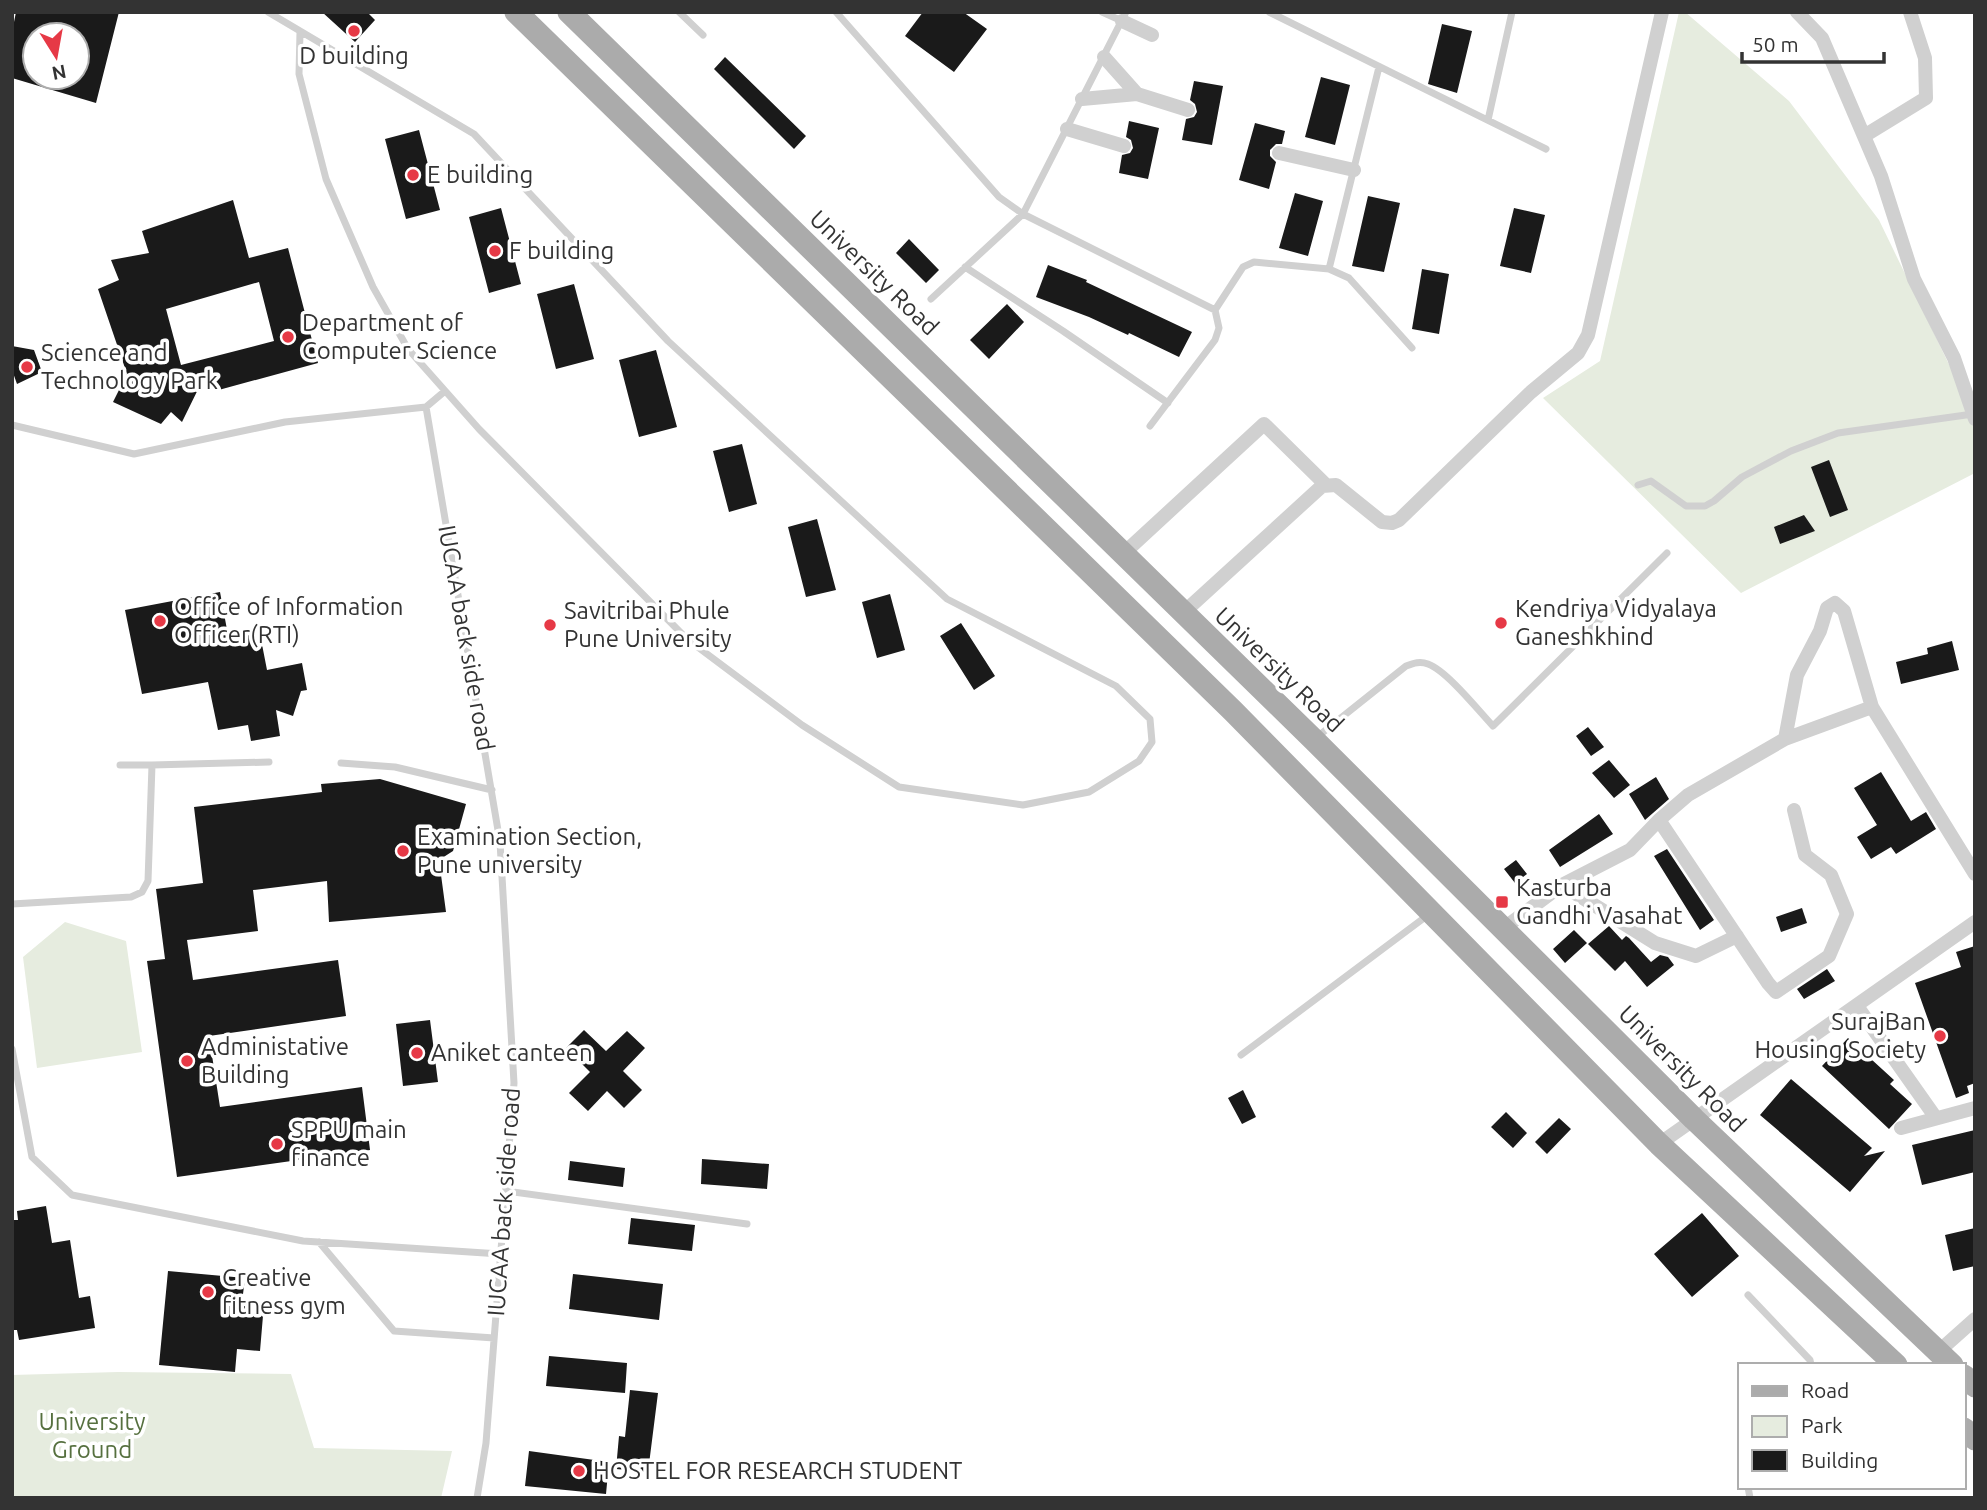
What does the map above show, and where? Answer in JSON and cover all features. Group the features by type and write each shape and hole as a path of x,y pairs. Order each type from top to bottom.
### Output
{"main road":[{"path":"516,12 1233,711 1660,1144 1894,1363"},
{"name":"University Road","path":"569,12 1314,740 1694,1119 1945,1358"}],"street":[{"path":"1123,554 1264,424 1326,485 1340,488 1382,522 1396,522 1531,392 1578,353 1584,344 1662,12"},
{"path":"1797,12 1822,38 1881,176 1914,279 1954,358 1974,416"},
{"path":"1812,28 1819,12"},
{"path":"1864,136 1926,98 1925,58 1910,12"},
{"path":"1124,17 1152,35"},
{"path":"1104,57 1137,94"},
{"path":"1082,99 1137,94 1188,110"},
{"path":"1067,129 1124,146"},
{"path":"1279,153 1354,170"},
{"path":"1183,613 1326,485"},
{"path":"1785,739 1797,675 1820,631 1827,608 1835,603 1844,611 1872,707 1975,874"},
{"path":"1504,928 1562,885 1630,850 1688,795 1785,739 1872,707"},
{"path":"1659,820 1776,992 1829,956 1847,914 1831,875 1805,855 1794,810"},
{"path":"1562,885 1655,943 1696,956 1737,936"},
{"path":"1660,1144 1975,922"},
{"path":"1857,1006 1936,1118"},
{"path":"1901,1128 1975,1108"},
{"path":"1945,1358 1975,1319"}],"lane":[{"path":"268,12 474,134 668,341 947,599 1116,686 1150,719 1152,742 1139,761 1089,792 1023,805 899,787 802,724 687,639 479,429 408,349 379,298 326,179 299,74 300,32"},
{"path":"679,12 703,36"},
{"path":"836,12 999,197 1023,214 1215,310"},
{"path":"931,299 1023,214 1124,17 1102,12"},
{"path":"1269,12 1546,149"},
{"path":"1488,120 1511,12"},
{"path":"1329,269 1379,66"},
{"path":"1150,426 1215,340 1219,328 1215,310 1244,267 1254,262 1329,269 1349,278 1412,348"},
{"path":"965,267 1168,403"},
{"path":"12,425 134,454 285,422 426,407 445,391"},
{"name":"IUCAA back side road","path":"426,407 500,842 514,1083 486,1443 477,1498"},
{"path":"1638,485 1651,481 1686,506 1705,506 1714,502 1742,477 1791,451 1838,433 1974,416"},
{"path":"1314,740 1406,666 1418,662 1430,665 1447,679 1493,726 1667,553"},
{"path":"120,765 269,762"},
{"path":"341,763 395,767 492,790"},
{"path":"12,904 131,897 142,892 148,881 150,857 152,765"},
{"path":"1241,1055 1432,913"},
{"path":"12,1049 32,1157 72,1195 303,1241 500,1254"},
{"path":"506,1191 747,1224"},
{"path":"319,1242 394,1331 494,1338"},
{"path":"1748,1295 1811,1363"}],"green space":[{"path":"1679,12 1685,12 1789,101 1879,220 1973,414 1975,473 1741,593 1543,398 1600,361"},
{"path":"65,922 126,941 142,1052 37,1068 23,957"},
{"name":"University Ground","path":"118,1372 291,1374 314,1448 452,1451 441,1498 12,1498 12,1375"}],"building":[{"path":"16,12 119,12 96,103 56,91 91,91 91,21 21,21 21,81 12,78 12,32"},
{"name":"D building","path":"322,12 367,12 375,20 355,42"},
{"path":"923,12 963,12 987,29 954,72 905,36"},
{"path":"1442,24 1472,31 1457,93 1428,84"},
{"path":"725,57 806,136 794,149 714,69"},
{"path":"1321,77 1350,85 1335,145 1305,137"},
{"path":"1194,81 1223,86 1212,145 1182,140 1186,119 1194,117 1197,112 1195,104 1190,100"},
{"path":"1129,121 1159,128 1148,179 1119,173 1122,155 1130,153 1133,148 1131,140 1126,137"},
{"path":"1255,123 1285,131 1282,144 1276,144 1270,150 1270,156 1276,162 1269,189 1239,180"},
{"name":"E building","path":"419,130 440,210 406,219 385,139"},
{"path":"1295,193 1323,201 1308,256 1279,248"},
{"path":"1368,196 1400,203 1384,272 1352,266"},
{"path":"233,200 249,258 288,248 318,363 215,391 209,367 182,422 171,412 161,424 113,402 127,374 98,289 119,280 111,260 149,253 142,231","holes":["259,282 274,341 181,365 166,309"]},
{"name":"F building","path":"501,208 521,284 489,293 469,217"},
{"path":"1514,208 1545,215 1531,273 1500,266"},
{"path":"909,239 939,270 926,283 896,253"},
{"path":"1048,265 1087,280 1086,282 1192,332 1179,357 1129,333 1128,335 1036,297"},
{"path":"1422,269 1449,274 1439,334 1412,329"},
{"path":"574,284 594,359 556,369 537,294"},
{"path":"1007,304 1024,322 989,359 970,340"},
{"name":"Science and Technology Park","path":"12,346 34,350 42,372 17,384 12,370"},
{"path":"656,350 677,427 639,437 619,360"},
{"path":"742,444 757,504 729,512 713,451"},
{"path":"1829,460 1848,510 1830,517 1811,467"},
{"path":"1804,515 1815,531 1780,544 1774,527"},
{"path":"817,519 836,590 806,597 788,527"},
{"path":"220,592 228,635 259,629 267,670 302,663 307,690 301,691 293,716 276,710 280,736 251,741 248,725 218,730 208,682 142,694 125,610"},
{"path":"890,594 905,650 877,658 862,602"},
{"path":"961,623 995,676 974,690 940,636"},
{"path":"1952,641 1959,670 1901,684 1896,662 1928,654 1927,648"},
{"path":"1588,727 1604,747 1591,756 1576,736"},
{"path":"1609,760 1630,785 1614,798 1592,773"},
{"path":"1881,772 1911,821 1926,812 1936,829 1896,854 1891,847 1871,859 1857,837 1877,825 1854,788"},
{"path":"1656,777 1669,799 1645,820 1629,794"},
{"path":"380,779 466,804 453,851 439,860 446,912 329,922 327,881 253,890 258,931 187,940 193,980 338,960 346,1016 209,1036 220,1107 362,1087 370,1150 177,1177 147,961 165,959 156,889 203,883 194,807 322,792 321,784"},
{"path":"1599,814 1613,834 1560,867 1549,850"},
{"path":"1667,849 1714,920 1700,930 1654,856"},
{"path":"1516,860 1527,874 1515,883 1504,869"},
{"path":"1802,908 1807,923 1781,932 1776,917"},
{"path":"1609,926 1622,940 1626,936 1629,938 1651,962 1660,955 1668,957 1674,965 1647,987 1625,961 1615,971 1588,944"},
{"path":"1574,930 1587,943 1565,963 1553,949"},
{"name":"SurajBan Housing Society","path":"1975,946 1975,1083 1967,1086 1969,1093 1956,1098 1915,983 1961,967 1956,952"},
{"path":"1827,969 1835,981 1804,999 1797,989"},
{"name":"Aniket canteen","path":"430,1020 438,1082 403,1086 396,1024"},
{"path":"584,1030 606,1051 627,1031 645,1048 623,1071 642,1090 624,1108 607,1091 588,1111 569,1093 590,1072 566,1048"},
{"path":"1848,1038 1894,1080 1890,1084 1912,1104 1889,1129 1822,1066"},
{"path":"1791,1079 1872,1148 1864,1156 1885,1151 1850,1192 1760,1115"},
{"path":"1243,1090 1256,1117 1242,1124 1228,1098"},
{"path":"1506,1112 1527,1133 1513,1148 1491,1127"},
{"path":"1559,1118 1571,1129 1547,1154 1535,1142"},
{"path":"1975,1130 1975,1172 1922,1185 1912,1145"},
{"path":"702,1159 769,1164 767,1189 701,1184"},
{"path":"570,1161 625,1168 623,1187 568,1180"},
{"path":"46,1206 52,1243 70,1240 79,1298 90,1296 95,1328 19,1340 17,1330 12,1330 12,1220 18,1220 17,1211"},
{"path":"1702,1213 1739,1256 1692,1297 1654,1254"},
{"path":"631,1218 695,1225 692,1251 628,1244"},
{"path":"1975,1228 1975,1266 1953,1271 1945,1235"},
{"path":"168,1271 245,1278 242,1302 264,1304 260,1351 237,1349 235,1372 159,1365"},
{"path":"573,1274 663,1284 659,1320 569,1309"},
{"path":"549,1356 627,1363 625,1393 546,1386"},
{"path":"630,1390 658,1393 648,1472 616,1469 619,1436 625,1437"},
{"path":"529,1451 609,1462 606,1494 525,1486"}],"place":[{"name":"D building","path":"354,31"},
{"name":"E building","path":"413,175"},
{"name":"F building","path":"495,251"},
{"name":"Department of Computer Science","path":"288,337"},
{"name":"Science and Technology Park","path":"27,367"},
{"name":"Office of Information Officer(RTI)","path":"160,621"},
{"name":"Kendriya Vidyalaya Ganeshkhind","path":"1501,623"},
{"name":"Savitribai Phule Pune University","path":"550,625"},
{"name":"Examination Section, Pune university","path":"403,851"},
{"name":"Kasturba Gandhi Vasahat","path":"1502,902"},
{"name":"SurajBan Housing Society","path":"1940,1036"},
{"name":"Aniket canteen","path":"417,1053"},
{"name":"Administative Building","path":"187,1061"},
{"name":"SPPU main finance","path":"277,1144"},
{"name":"Creative fitness gym","path":"208,1292"},
{"name":"HOSTEL FOR RESEARCH STUDENT","path":"579,1471"}]}
